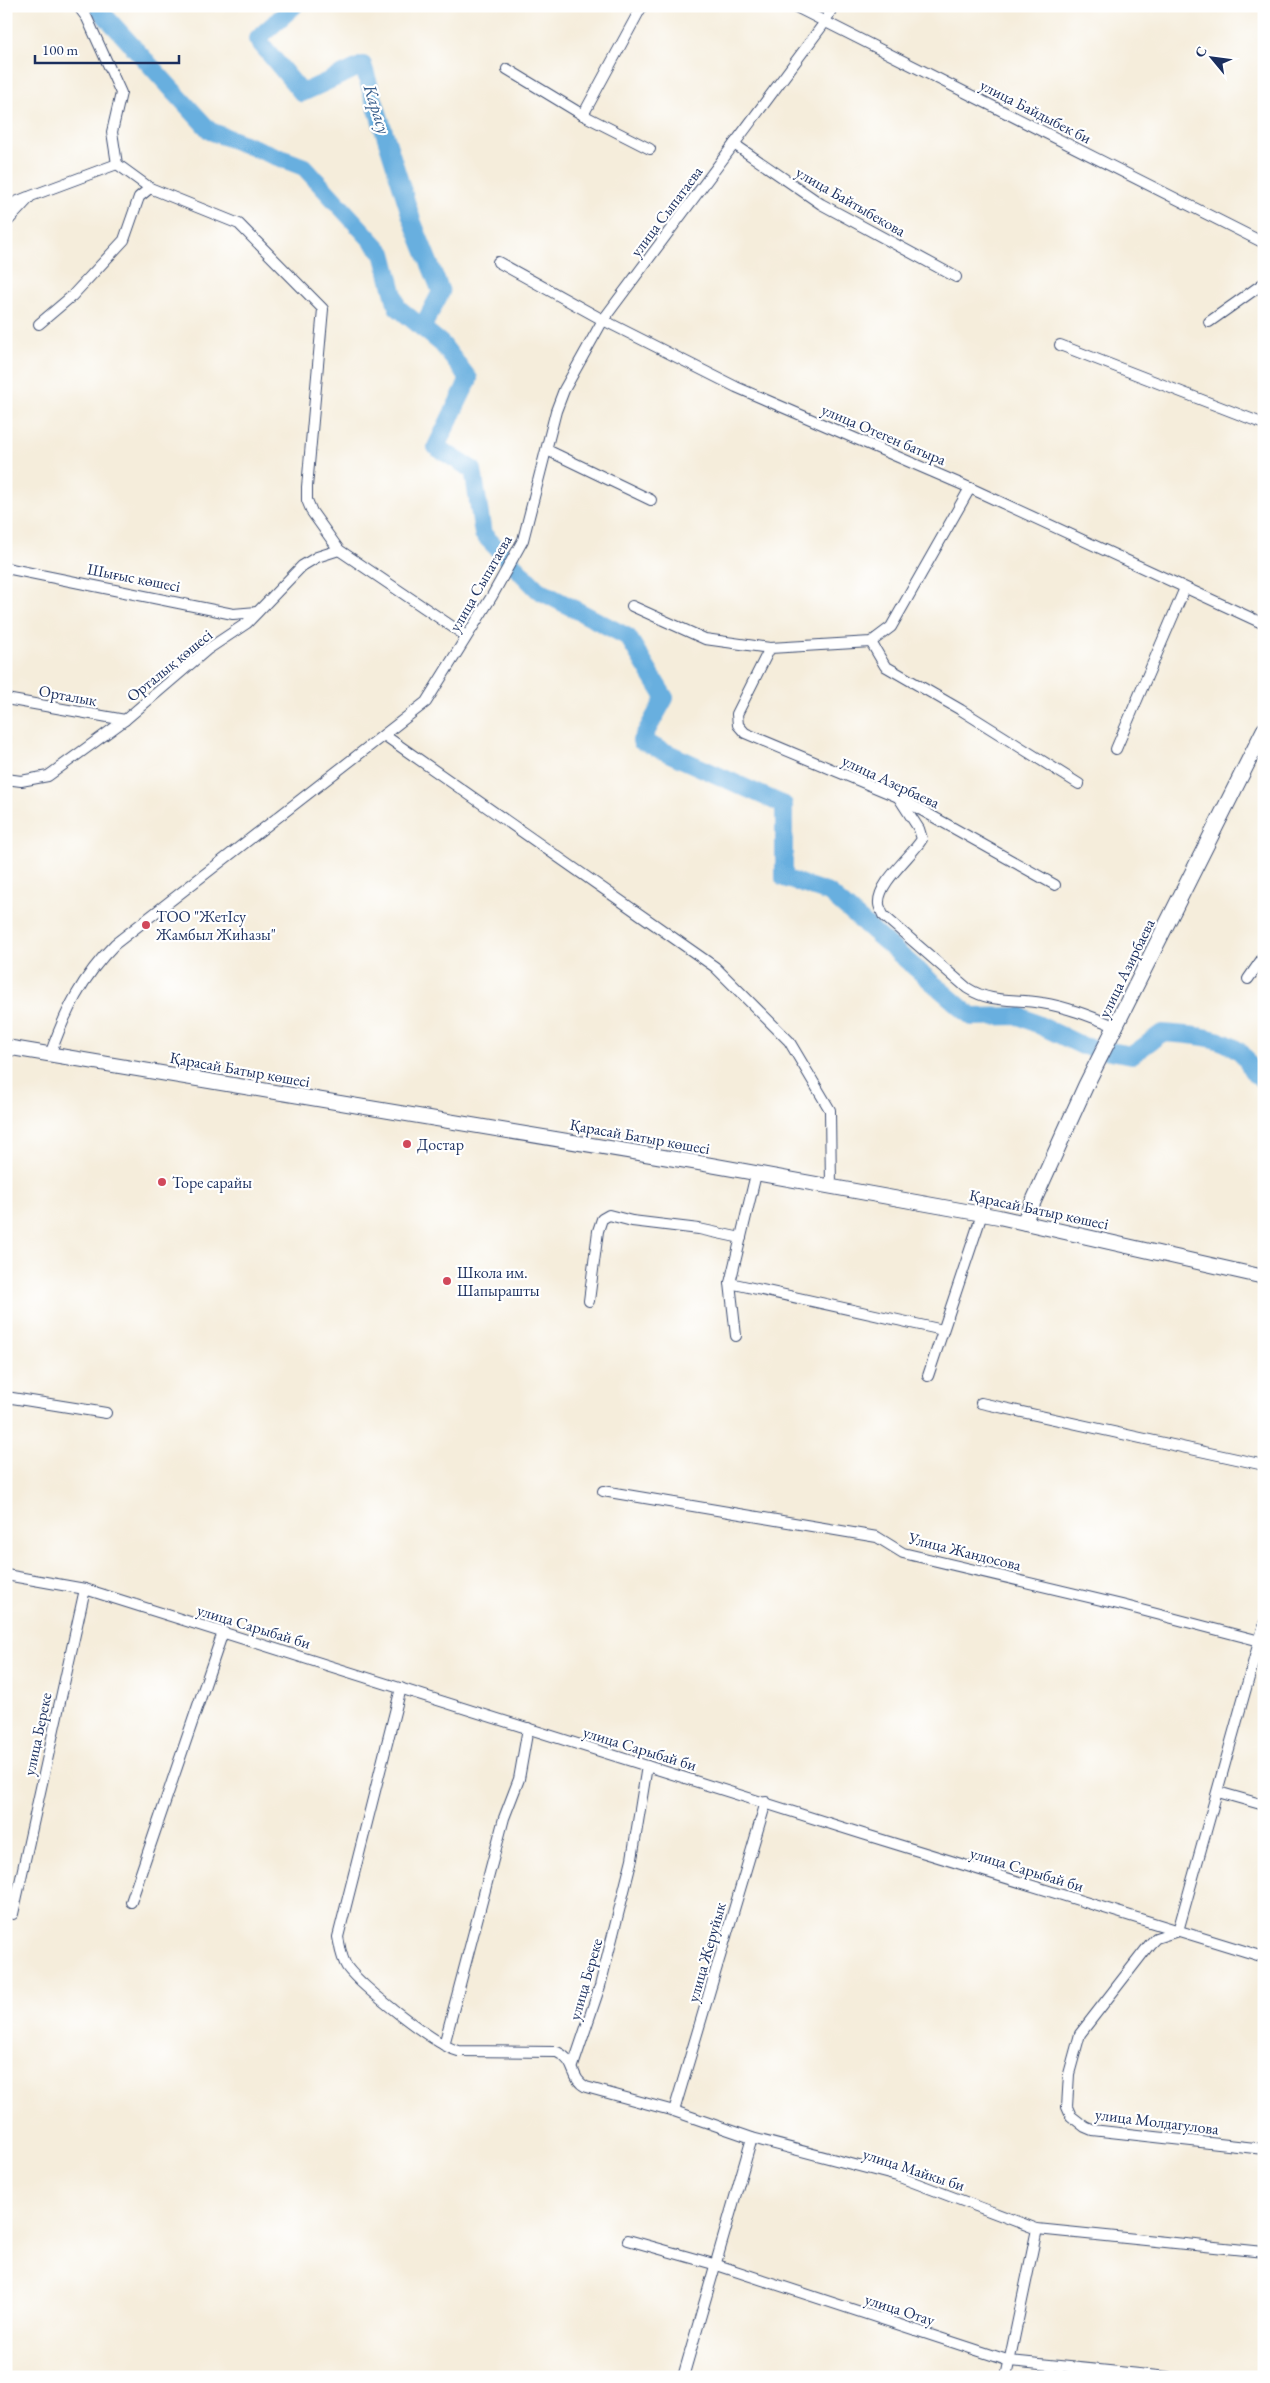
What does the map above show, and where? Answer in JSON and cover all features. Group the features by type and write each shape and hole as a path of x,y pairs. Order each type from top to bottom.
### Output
{"main road":[{"name":"улица Азирбаева","path":"1024,1222 1086,1085 1264,730"},
{"name":"Қарасай Батыр көшесі","path":"6,1047 982,1214 1264,1277"}],"street":[{"path":"78,6 88,18 121,93 112,132 117,164 150,188 214,216 239,224 324,309 307,500 312,512 339,550 466,636"},
{"path":"583,115 642,6"},
{"name":"улица Байдыбек би","path":"794,6 1264,243"},
{"name":"улица Сыпатаева","path":"50,1055 64,1014 94,964 115,944 426,702 517,552 531,516 556,411 564,390 603,320 825,22 833,6"},
{"path":"507,69 583,115 650,149"},
{"name":"улица Байтыбекова","path":"734,144 821,204 956,277"},
{"path":"6,206 117,164"},
{"path":"38,324 72,296 124,240 140,197 150,188"},
{"path":"6,223 31,196"},
{"name":"улица Отеген батыра","path":"498,262 603,320 736,387 970,488 1264,624"},
{"path":"1209,322 1264,282"},
{"path":"1060,346 1264,424"},
{"path":"547,450 650,500"},
{"path":"632,606 705,639 770,648 871,642 891,628 970,488"},
{"name":"Орталық көшесі","path":"6,779 21,781 48,776 125,720 208,649 235,633 302,566 317,557 339,550"},
{"name":"Шығыс көшесі","path":"6,568 233,614 257,612"},
{"path":"1116,749 1185,588"},
{"path":"871,642 885,666 961,710 1079,784"},
{"name":"улица Азербаева","path":"770,648 737,714 738,725 745,733 898,797 1055,886"},
{"name":"Орталык","path":"6,699 125,720"},
{"path":"384,735 715,967 790,1041 830,1110 831,1187"},
{"path":"898,797 919,829 922,839 915,851 896,870 880,894 878,904 883,915 967,988 982,998 1041,1003 1065,1008 1114,1031"},
{"path":"1248,979 1264,956"},
{"path":"736,1336 730,1283 756,1174"},
{"path":"928,1376 982,1214"},
{"path":"589,1301 598,1230 602,1219 609,1215 640,1222 741,1238"},
{"path":"730,1283 943,1330"},
{"path":"6,1397 106,1413"},
{"path":"981,1403 1264,1465"},
{"name":"Улица Жандосова","path":"603,1491 877,1537 903,1553 1122,1605 1262,1642"},
{"name":"улица Сарыбай би","path":"6,1575 85,1589 647,1766 1264,1957"},
{"name":"улица Береке","path":"13,1914 85,1589"},
{"path":"1178,1931 1262,1642 1264,1624"},
{"path":"131,1902 223,1632"},
{"path":"401,1688 338,1937 342,1956 347,1966 377,1997 444,2045 458,2051 557,2052 565,2056 573,2066"},
{"path":"444,2045 504,1818 519,1779 528,1728"},
{"name":"улица Береке","path":"573,2066 600,1986 630,1868 647,1766"},
{"path":"1218,1792 1264,1805"},
{"name":"улица Жеруйык","path":"674,2111 766,1802"},
{"name":"улица Молдагулова","path":"1178,1931 1156,1938 1150,1944 1119,1985 1083,2026 1069,2074 1069,2112 1085,2127 1092,2130 1264,2148"},
{"name":"улица Майкы би","path":"573,2066 578,2080 586,2086 674,2111 752,2138 897,2176 1037,2229 1264,2252"},
{"path":"683,2377 717,2265 752,2138"},
{"path":"1006,2377 1037,2229"},
{"name":"улица Отау","path":"628,2240 717,2265 1010,2361 1168,2377"}],"waterway":[{"path":"96,6 210,131 304,167 383,253 397,307 442,344 469,379 436,447 473,470 483,534 538,590 628,637 665,698 641,741 784,805 784,878 829,893 972,1017 1020,1016 1083,1046 1132,1055 1162,1033 1192,1035 1212,1039 1239,1051 1246,1058 1255,1074 1264,1080"},
{"name":"Карасу","path":"294,6 257,39 302,93 363,65 412,220 441,292 422,328"}],"place":[{"name":"ТОО \"ЖетIсу Жамбыл Жиhазы\"","path":"146,925"},
{"name":"Достар","path":"407,1144"},
{"name":"Торе сарайы","path":"162,1182"},
{"name":"Школа им. Шапырашты","path":"447,1281"}]}
